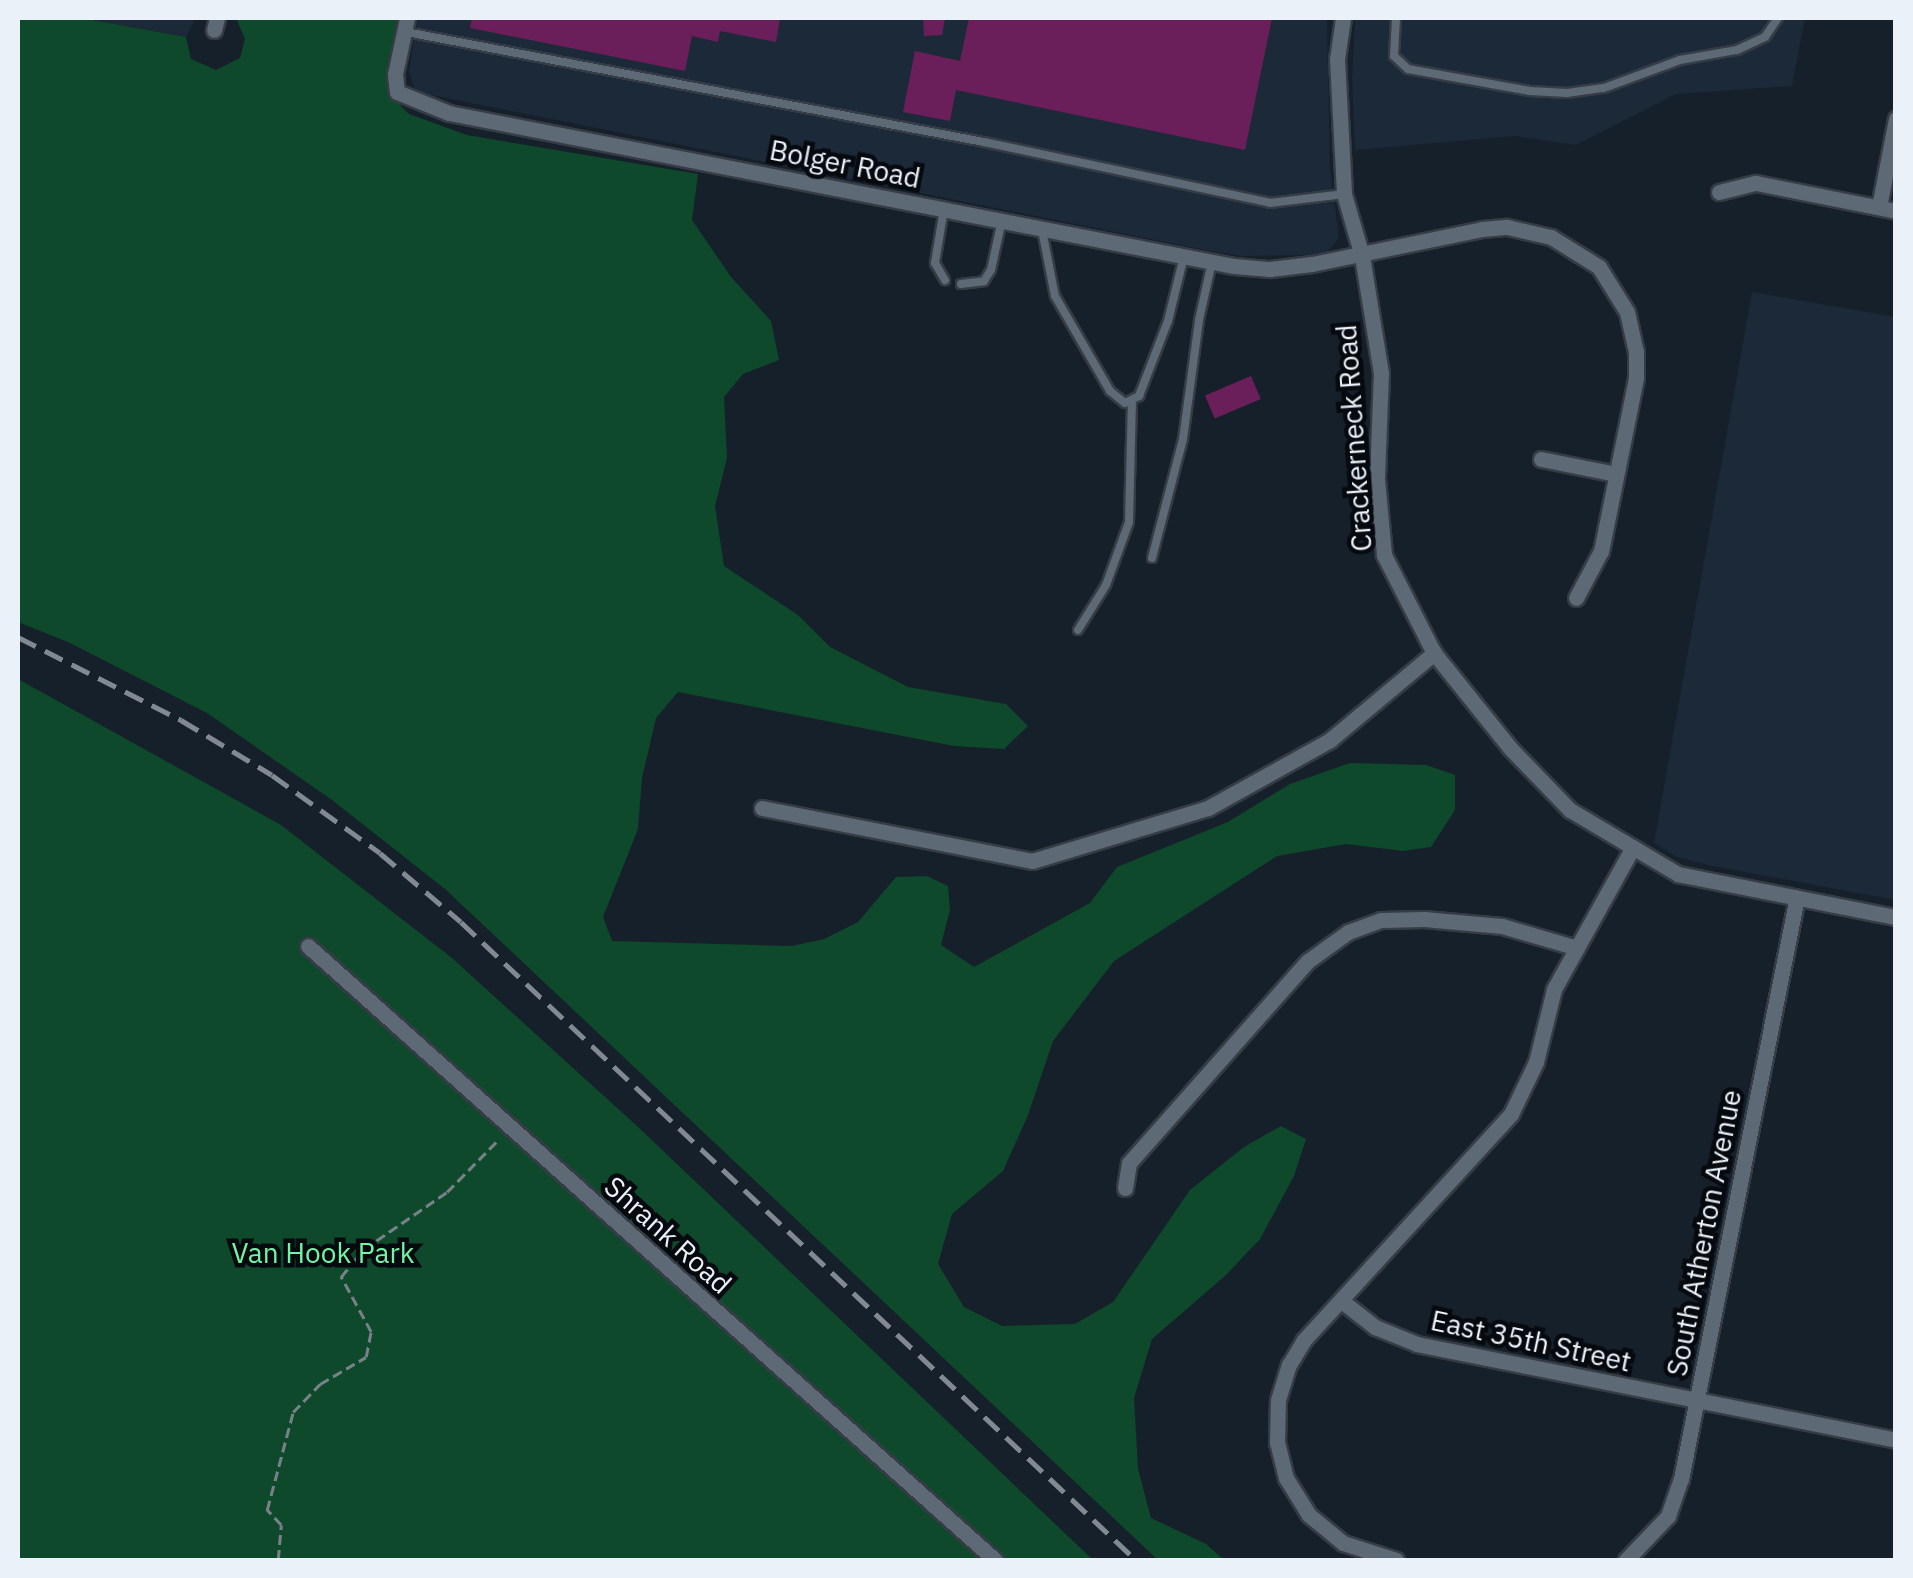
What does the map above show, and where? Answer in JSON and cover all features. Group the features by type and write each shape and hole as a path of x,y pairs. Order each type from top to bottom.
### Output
{"street":[{"name":"Crackerneck Road","path":"1342,18 1336,59 1344,194 1362,256 1381,374 1376,479 1384,556 1434,652 1511,749 1570,810 1678,874 1896,917"},
{"name":"Bolger Road","path":"406,25 395,74 397,92 449,113 1212,262 1270,270 1507,228 1552,237 1599,267 1628,312 1636,352 1636,378 1601,550 1576,598"},
{"path":"1719,192 1756,183 1887,209 1896,118"},
{"path":"1540,459 1616,474"},
{"path":"762,808 1032,861 1208,808 1330,740 1434,652"},
{"path":"1396,1560 1342,1542 1309,1514 1286,1478 1277,1443 1278,1400 1296,1352 1511,1114 1536,1062 1554,989 1633,846"},
{"name":"South Atherton Avenue","path":"1626,1560 1668,1516 1681,1479 1796,897"},
{"path":"1125,1188 1130,1163 1308,961 1348,932 1381,920 1424,919 1502,926 1577,948"},
{"name":"Shrank Road","path":"308,946 995,1560"},
{"name":"East 35th Street","path":"1343,1302 1375,1327 1417,1344 1896,1440"}],"lane":[{"path":"1396,18 1394,56 1408,68 1530,91 1567,93 1604,88 1680,60 1737,50 1765,37 1778,18"},
{"path":"406,25 1270,202 1344,194"},
{"path":"944,209 935,263 945,280"},
{"path":"961,284 984,281 992,270 1002,220"},
{"path":"1042,228 1055,296 1110,391 1132,402"},
{"path":"1078,630 1106,585 1129,522 1132,402 1139,396 1168,321 1184,256"},
{"path":"1152,558 1183,439 1212,262"}],"path":[{"path":"278,1560 281,1525 267,1510 293,1412 320,1384 366,1357 372,1332 340,1277 364,1250 447,1192 510,1127"}],"shaded area":[{"path":"81,18 196,18 186,37"},
{"path":"418,18 1327,18 1330,168 1339,238 1328,251 1316,255 1242,256 1210,251 422,93 414,88 409,70"},
{"path":"1355,18 1805,18 1792,86 1676,94 1576,145 1515,136 1355,150"},
{"path":"1752,292 1895,317 1895,900 1708,865 1677,857 1654,843"}],"green space":[{"path":"18,18 81,18 186,37 191,59 216,70 240,58 245,39 236,18 398,18 388,93 409,114 467,135 698,174 692,220 731,277 771,321 779,360 743,374 724,397 727,458 715,506 724,566 798,615 830,647 908,687 1006,704 1028,726 1004,749 954,746 678,692 656,718 642,778 638,829 603,917 612,941 792,946 824,939 858,922 896,877 927,876 948,886 950,910 941,945 974,967 1090,903 1117,867 1228,822 1290,784 1350,763 1426,765 1455,775 1455,810 1431,847 1403,851 1346,844 1277,856 1114,961 1053,1041 1028,1115 1003,1171 952,1214 938,1264 964,1307 1002,1326 1075,1324 1113,1302 1190,1190 1244,1147 1281,1126 1306,1139 1294,1176 1260,1239 1226,1275 1152,1339 1134,1398 1138,1469 1151,1518 1206,1544 1224,1560 1158,1560 445,889 332,800 207,713 70,643 18,622"},
{"name":"Van Hook Park","path":"18,679 281,825 452,958 637,1126 1093,1560 18,1560"}],"building":[{"path":"472,18 780,18 776,42 720,31 718,42 692,36 685,71 470,28"},
{"path":"923,18 945,18 942,35 924,36"},
{"path":"969,18 1272,18 1245,150 956,90 950,121 903,112 915,51 960,61"},
{"path":"1251,376 1261,399 1215,419 1205,396"}],"railway":[{"path":"18,637 181,720 272,775 380,853 461,922 1136,1560"}]}
